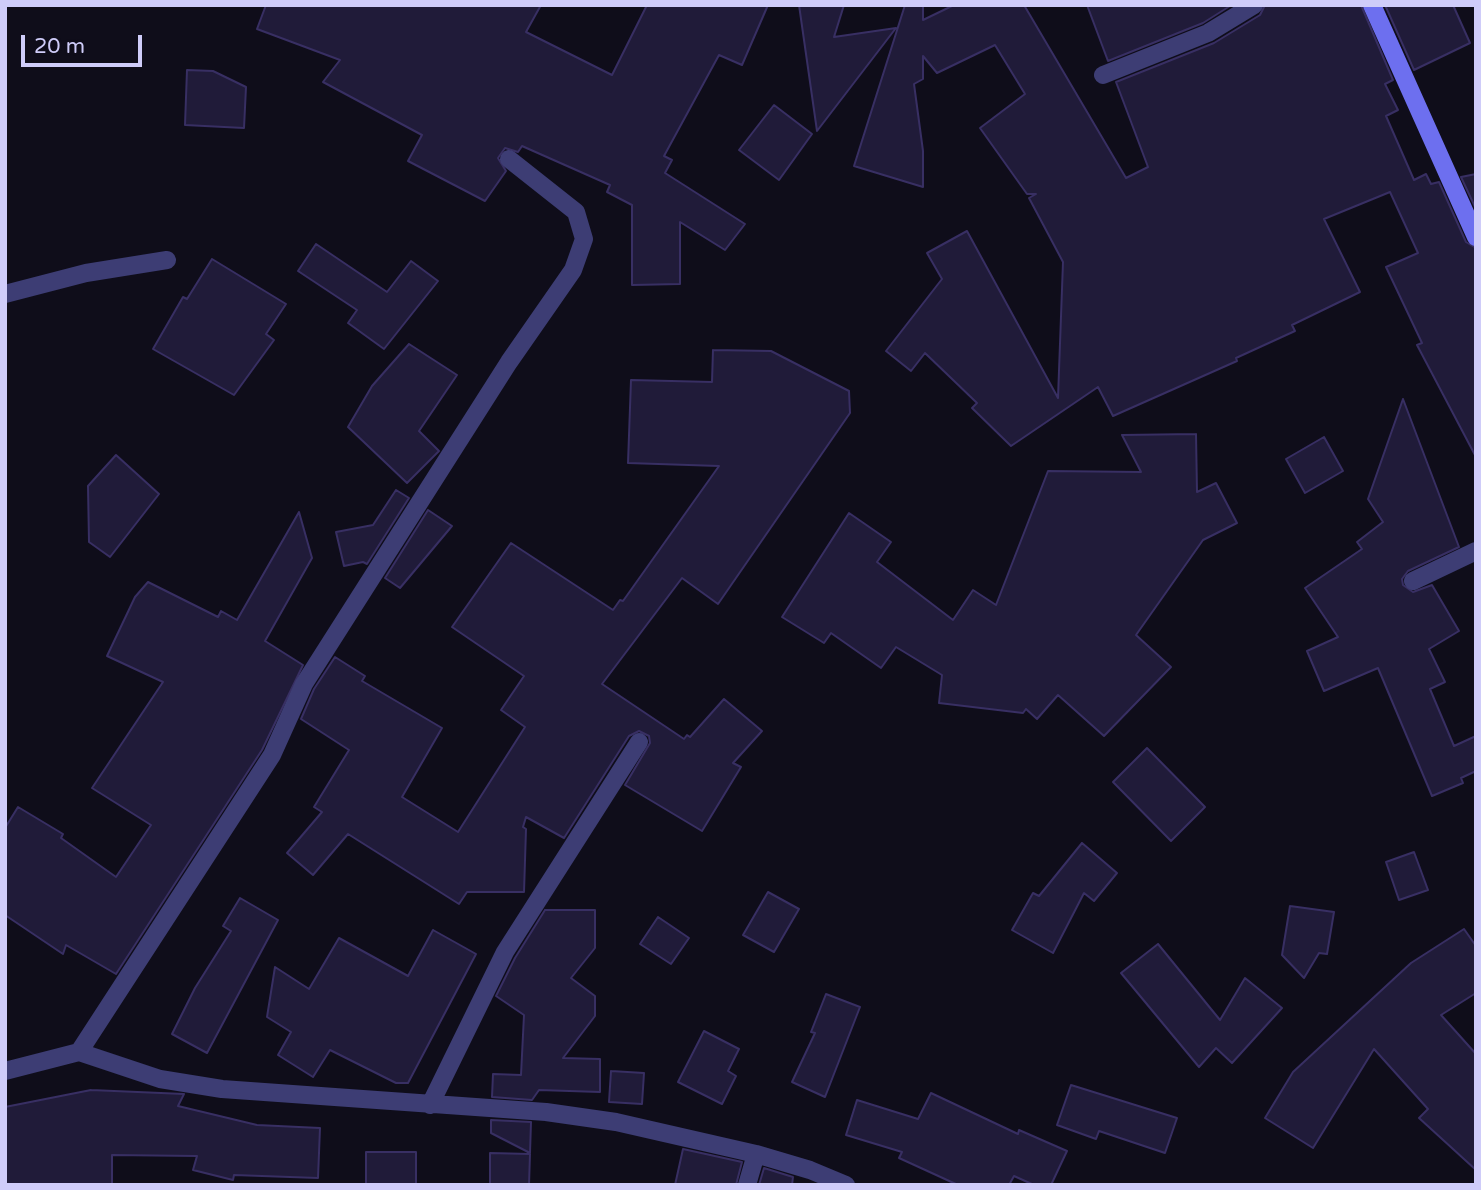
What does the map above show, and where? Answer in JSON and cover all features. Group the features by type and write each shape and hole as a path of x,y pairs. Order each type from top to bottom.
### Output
{"street":[{"path":"1103,75 1208,33 1254,5"},
{"path":"1372,5 1476,237"},
{"path":"79,1052 272,755 312,672 509,362 573,270 584,239 576,212 509,159"},
{"path":"5,294 86,273 167,260"},
{"path":"1413,581 1476,551"},
{"path":"430,1105 505,952 639,742"},
{"path":"5,1070 79,1052 160,1079 222,1089 545,1112 617,1122 756,1154 810,1170 846,1185"},
{"path":"747,1185 756,1154"}],"building":[{"path":"266,5 541,5 526,32 612,75 647,5 768,5 742,65 719,55 664,156 672,160 665,173 745,224 725,250 680,222 680,284 632,285 632,205 607,192 610,185 522,146 518,152 505,148 498,158 506,171 485,201 408,161 422,135 323,82 340,60 257,29"},
{"path":"799,5 844,5 834,37 896,28 817,131"},
{"path":"905,5 923,5 923,20 954,5 1024,5 1126,178 1148,167 1116,82 1214,43 1260,15 1265,5 1361,5 1393,80 1385,84 1398,110 1386,116 1414,180 1426,174 1431,184 1439,182 1466,242 1476,248 1476,457 1417,345 1422,343 1386,267 1418,253 1390,192 1324,219 1360,292 1292,325 1295,331 1236,358 1237,361 1113,416 1098,387 1011,446 972,408 977,403 925,353 911,371 886,351 942,279 927,253 967,231 1058,398 1063,262 1029,198 1036,194 1027,194 980,128 1025,94 995,45 937,73 923,56 923,79 914,84 923,151 923,187 854,166"},
{"path":"1087,5 1230,6 1203,23 1108,61"},
{"path":"1385,5 1453,5 1470,43 1414,70"},
{"path":"187,70 213,71 246,87 244,128 185,125"},
{"path":"774,105 812,134 779,180 739,150"},
{"path":"1476,174 1476,209 1461,177"},
{"path":"316,244 387,292 411,261 438,281 384,349 348,323 357,310 298,271"},
{"path":"212,259 286,304 266,334 274,340 234,395 153,349 183,297 187,299"},
{"path":"409,344 457,375 419,431 439,451 407,483 348,427 372,386"},
{"path":"713,350 771,351 849,391 850,413 718,604 682,578 602,684 684,739 687,735 690,737 724,699 762,731 733,763 741,767 702,831 625,785 650,743 649,736 639,731 629,736 564,838 526,817 523,827 526,829 524,892 467,892 459,904 348,834 313,875 287,853 322,812 314,807 349,750 301,719 314,689 335,657 365,676 362,681 442,728 402,797 458,832 525,727 501,710 524,676 452,627 511,543 613,610 620,600 623,601 719,466 628,463 631,380 712,382"},
{"path":"1403,399 1459,547 1408,571 1402,579 1403,585 1413,592 1432,585 1459,631 1429,649 1445,682 1430,689 1454,746 1476,736 1476,771 1461,778 1463,783 1432,796 1378,668 1324,691 1307,651 1338,637 1305,588 1362,549 1357,542 1383,522 1368,499"},
{"path":"1196,434 1197,492 1216,483 1237,523 1203,540 1136,635 1171,667 1104,736 1058,695 1037,719 1026,709 1023,713 939,703 942,675 896,647 881,668 831,633 824,643 782,617 849,513 891,542 877,562 953,620 973,590 996,605 1048,471 1141,472 1122,435"},
{"path":"1324,437 1343,471 1305,493 1286,459"},
{"path":"116,455 159,494 110,557 89,542 88,486"},
{"path":"396,490 409,498 367,564 363,562 344,566 336,532 373,525"},
{"path":"428,510 452,526 400,588 385,578"},
{"path":"299,512 312,558 265,641 303,665 262,750 116,974 66,945 63,954 5,915 5,828 18,807 63,834 61,838 116,877 151,825 92,788 163,682 107,656 135,597 148,582 218,617 221,611 237,620"},
{"path":"1147,748 1205,807 1171,841 1113,782"},
{"path":"1082,843 1117,873 1094,901 1084,893 1053,953 1012,930 1033,893 1039,896"},
{"path":"1414,852 1428,890 1399,900 1386,862"},
{"path":"768,892 799,909 774,952 743,935"},
{"path":"240,898 278,920 207,1053 172,1034 195,988 231,931 223,926"},
{"path":"1290,906 1334,912 1327,954 1319,953 1304,978 1282,955"},
{"path":"545,910 595,910 595,948 571,978 595,996 595,1016 563,1058 600,1059 600,1092 539,1090 532,1100 492,1097 493,1074 521,1075 524,1015 496,996 515,958"},
{"path":"658,917 689,938 671,964 640,944"},
{"path":"1464,929 1476,946 1476,993 1441,1015 1476,1054 1476,1170 1419,1118 1428,1109 1374,1049 1313,1148 1265,1118 1293,1072 1411,963"},
{"path":"433,930 476,954 408,1083 396,1083 330,1050 313,1077 278,1055 291,1032 267,1017 275,967 309,989 339,938 408,976"},
{"path":"1158,944 1220,1020 1245,978 1282,1008 1232,1063 1216,1048 1199,1067 1121,973"},
{"path":"826,994 860,1007 825,1097 792,1082 815,1033 811,1032"},
{"path":"704,1031 739,1049 728,1071 736,1076 722,1104 678,1082"},
{"path":"611,1071 644,1073 642,1104 609,1102"},
{"path":"1071,1085 1177,1118 1165,1153 1099,1131 1096,1139 1057,1125"},
{"path":"91,1090 184,1094 178,1106 257,1125 320,1128 318,1178 234,1175 233,1180 193,1170 197,1156 112,1155 112,1185 5,1185 5,1107"},
{"path":"931,1093 1018,1134 1019,1130 1067,1151 1051,1185 1034,1185 1014,1176 1009,1185 958,1185 899,1158 902,1152 846,1135 857,1100 918,1119"},
{"path":"491,1120 531,1122 530,1153 491,1133"},
{"path":"683,1149 742,1162 736,1185 675,1185"},
{"path":"366,1152 416,1152 416,1185 366,1185"},
{"path":"490,1153 530,1154 529,1185 490,1185"},
{"path":"764,1168 793,1177 792,1185 759,1185"}]}
